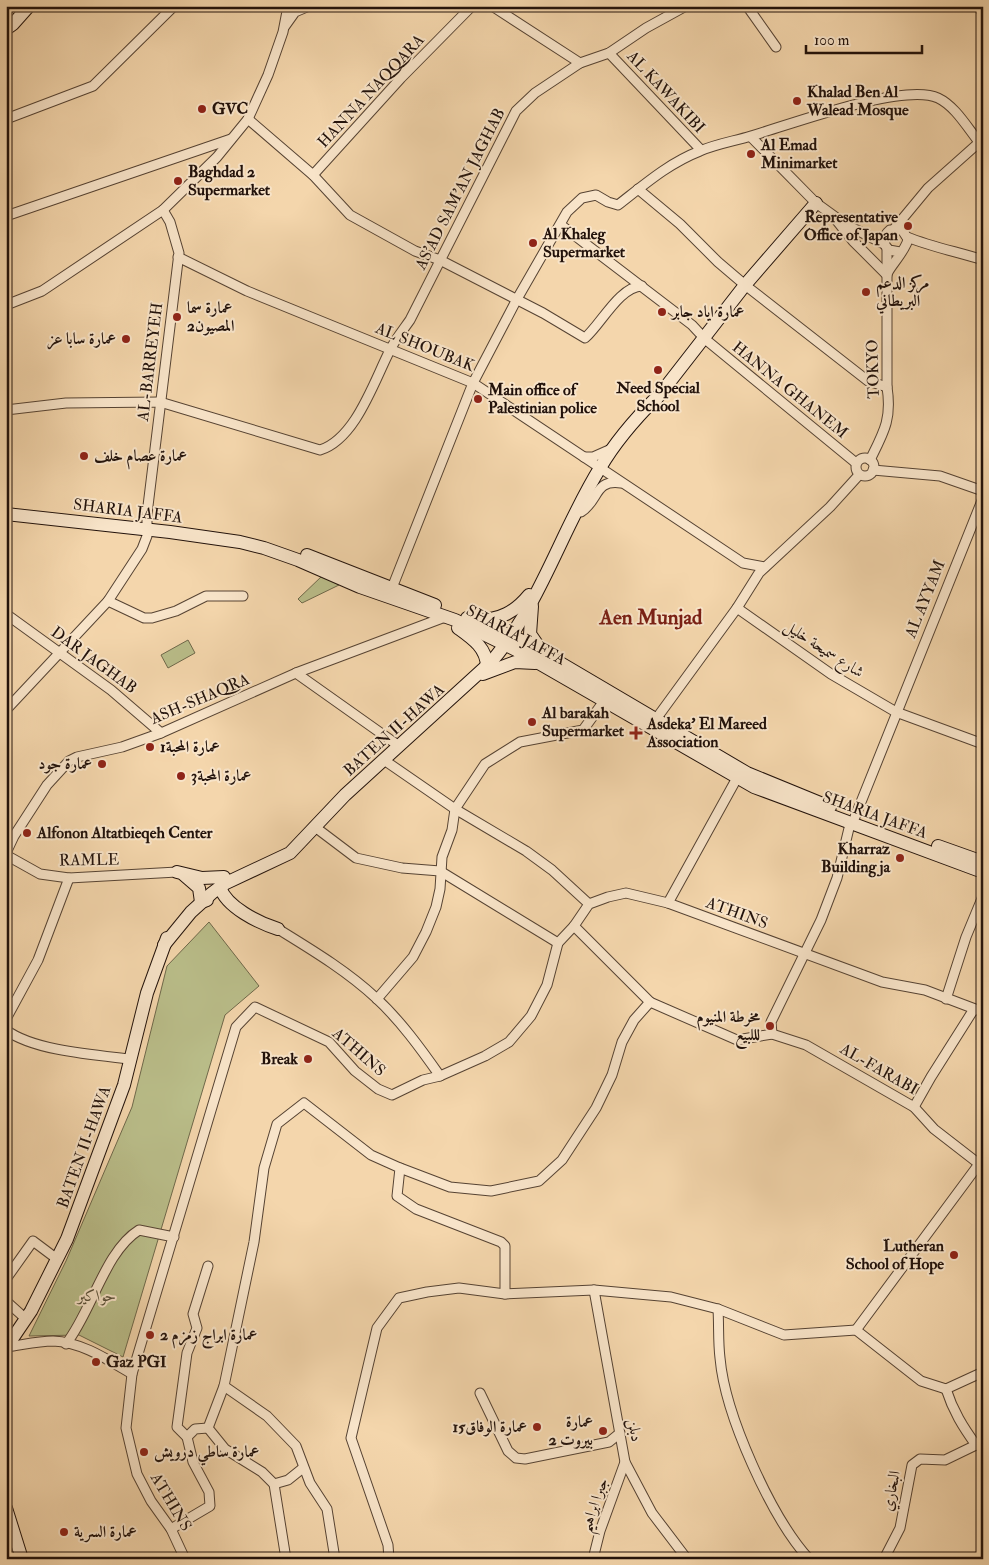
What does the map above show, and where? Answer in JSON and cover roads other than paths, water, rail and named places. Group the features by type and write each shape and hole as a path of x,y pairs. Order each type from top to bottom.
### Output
{"main road":[{"path":"6,29 14,24 29,6"},
{"path":"571,526 581,512 616,446 705,339 745,285 816,202"},
{"path":"470,620 495,619 510,613 518,608 547,574 587,491 657,397"},
{"name":"SHARIA JAFFA","path":"6,506 146,525 264,548 298,560 360,587 509,640"},
{"name":"SHARIA JAFFA","path":"6,514 247,535 305,554 470,620 656,719 760,780 853,820 983,872"},
{"name":"BATEN II-HAWA","path":"295,846 384,760 482,671 509,640 547,574"},
{"path":"444,617 485,653 482,671 514,662 544,660 530,634 533,599"},
{"name":"SHARIA JAFFA","path":"544,660 604,701 737,778 779,798 983,862"},
{"path":"177,872 222,882 237,878 285,856 295,846"},
{"path":"222,882 295,846"},
{"path":"177,872 196,885 201,897 218,899 233,904"},
{"path":"237,878 233,887 235,898 278,929"},
{"path":"222,882 225,898 266,925 278,929"},
{"name":"BATEN II-HAWA","path":"7,1348 26,1319 67,1239 121,1093 146,993 174,924 201,897 222,882"},
{"path":"6,1508 22,1559"}],"street":[{"path":"6,119 93,86 174,6"},
{"path":"6,305 42,292 164,210 231,139 248,119 268,76 284,28 288,6"},
{"path":"284,28 295,12 309,6"},
{"name":"HANNA NAQQARA","path":"313,175 401,78 472,6"},
{"path":"492,6 580,63"},
{"name":"AS'AD SAM'AN JAGHAB","path":"6,410 66,403 160,402 320,450 332,446 348,429 374,385 390,351 410,320 516,111 535,93 580,63 609,53 646,28 686,6"},
{"path":"746,6 776,47"},
{"path":"978,6 983,13"},
{"name":"AL KAWAKIBI","path":"609,53 701,150"},
{"path":"392,588 473,383 517,299 567,212 582,198 596,195 618,205 661,170 701,150 751,137 852,104 924,94 937,97 950,105 981,141 928,188 885,236 886,246"},
{"path":"248,119 313,175 350,215 415,251 440,260 517,299 585,338 597,327 624,292 633,286 642,286"},
{"path":"751,137 816,202 856,230 866,233 893,252 928,245"},
{"path":"6,216 231,139"},
{"path":"638,189 680,224 718,262 745,285 868,381 886,387"},
{"name":"AL-BARREYEH","path":"6,710 108,600 142,549 178,257 170,222 164,210"},
{"path":"832,214 853,241 888,274 908,243 903,218"},
{"name":"HANNA GHANEM","path":"561,225 692,325 705,339 856,463"},
{"path":"866,233 892,229 928,245 949,249 983,260"},
{"name":"TOKYO","path":"870,460 889,418 890,406 886,387 888,274 886,246"},
{"name":"AL SHOUBAK","path":"178,257 247,291 354,334 390,351 473,383 743,563 750,570 754,583"},
{"path":"583,457 593,457 605,453 616,446"},
{"path":"583,457 589,466 587,491"},
{"path":"861,459 870,460 873,464 873,470 868,476 859,474 856,470 856,463 861,459"},
{"path":"873,470 940,476 983,490"},
{"path":"656,719 737,608 759,573 830,507 859,474"},
{"path":"581,512 588,508 601,486 612,482 622,483"},
{"name":"AL AYYAM","path":"772,1034 771,1022 821,920 837,878 853,820 983,498"},
{"name":"AL SHOUBAK","path":"743,563 755,567 765,567"},
{"path":"108,600 144,618 152,618 176,611 206,596 243,596"},
{"name":"شارع سميحة خليل","path":"737,608 831,674 896,712 983,744"},
{"name":"DAR JAGHAB","path":"6,614 124,701 160,733"},
{"name":"ASH-SHAQRA","path":"6,854 18,830 47,785 69,761 77,757 122,747 160,733 296,674 444,617"},
{"path":"296,674 400,746"},
{"path":"377,999 413,957 426,932 438,898 442,857 452,830 455,809 485,764 520,742 583,730 604,701"},
{"path":"384,760 455,809 539,860 589,904"},
{"path":"668,903 737,778"},
{"path":"315,827 356,858 402,868 440,871 558,943"},
{"name":"RAMLE","path":"6,854 40,874 69,878 177,872"},
{"path":"6,1019 38,960 69,878"},
{"name":"ATHINS","path":"185,1559 171,1529 151,1501 137,1474 126,1428 132,1374 236,1027 255,1006 329,1042 355,1070 378,1089 392,1095 423,1080 440,1076 485,1056 509,1042 531,1016 547,985 558,943 574,926 589,904 608,896 626,893 668,903 882,982 925,990 978,1011"},
{"path":"946,999 966,937 983,896"},
{"path":"574,926 650,1002 737,1040 772,1034"},
{"path":"278,929 341,969 377,999 417,1044 440,1076"},
{"path":"208,1428 224,1386 254,1242 264,1168 277,1124 304,1103 372,1156 450,1187 491,1190 539,1181 562,1160 596,1108 612,1075 622,1042 634,1020 650,1002"},
{"path":"914,1106 978,1011"},
{"path":"6,1030 22,1039 62,1049 130,1059"},
{"name":"AL-FARABI","path":"772,1034 806,1045 914,1106 934,1129 981,1166"},
{"path":"856,1330 981,1166"},
{"path":"400,1168 398,1196 416,1209 501,1242 505,1246 505,1294"},
{"path":"66,1344 77,1330 126,1238 139,1230 174,1237"},
{"path":"6,1280 33,1241 57,1259"},
{"path":"171,1529 210,1506 209,1492 193,1462 187,1437 177,1427 187,1353 197,1328 193,1314 208,1266"},
{"path":"389,1559 388,1545 351,1438 377,1328 400,1298 459,1288 505,1294 594,1290 671,1297 718,1309 784,1335 856,1330 920,1381 946,1389 983,1372"},
{"name":"دبلن","path":"594,1290 625,1462 652,1513 687,1559"},
{"path":"6,1301 26,1319"},
{"path":"718,1309 720,1360 728,1397 744,1445 778,1515 798,1546 809,1559"},
{"path":"7,1348 54,1341 86,1348 132,1374"},
{"path":"224,1386 267,1416 291,1439 299,1452 304,1468 327,1509 335,1559"},
{"path":"946,1389 954,1413 980,1446"},
{"path":"480,1393 508,1451 516,1458 525,1459 609,1442 620,1433"},
{"path":"187,1437 196,1429 208,1428"},
{"path":"208,1428 225,1449 262,1472 274,1484 286,1559"},
{"name":"البخاري","path":"884,1559 900,1528 912,1465 920,1459 945,1460 980,1446"},
{"name":"جبرا ابراهيم","path":"593,1559 600,1531 625,1462"},
{"path":"274,1484 288,1480 304,1468"}],"place":[{"name":"Khalad Ben Al Walead Mosque","path":"797,101"},
{"name":"GVC","path":"202,109"},
{"name":"Al Emad Minimarket","path":"751,154"},
{"name":"Baghdad 2 Supermarket","path":"178,181"},
{"name":"Representative Office of Japan","path":"908,226"},
{"name":"Al Khaleg Supermarket","path":"533,243"},
{"name":"مركز الدعم البريطاني","path":"866,292"},
{"name":"عمارة اياد جابر","path":"662,312"},
{"name":"عمارة سما المصيون2","path":"177,317"},
{"name":"عمارة سابا عز","path":"126,339"},
{"name":"Need Special School","path":"658,370"},
{"name":"Main office of Palestinian police","path":"478,399"},
{"name":"عمارة عصام خلف","path":"84,456"},
{"name":"Al barakah Supermarket","path":"532,722"},
{"name":"Asdeka' El Mareed Association","path":"636,733"},
{"name":"عمارة المحبة1","path":"150,747"},
{"name":"عمارة جود","path":"102,764"},
{"name":"عمارة المحبة3","path":"181,776"},
{"name":"Alfonon Altatbieqeh Center","path":"27,833"},
{"name":"Kharraz Building ja","path":"900,858"},
{"name":"مخرطة المنيوم لللبيع","path":"770,1026"},
{"name":"Break","path":"308,1059"},
{"name":"Lutheran School of Hope","path":"954,1255"},
{"name":"عمارة ابراج زمزم 2","path":"150,1335"},
{"name":"Gaz PGI","path":"96,1362"},
{"name":"عمارة الوفاق15","path":"537,1427"},
{"name":"عمارة بيروت 2","path":"603,1431"},
{"name":"عمارة ساطي درويش","path":"144,1452"},
{"name":"عمارة السرية","path":"64,1532"}],"district":[{"name":"Aen Munjad","path":"651,617"}],"park label":[{"name":"حواكير","path":"97,1296"}]}
